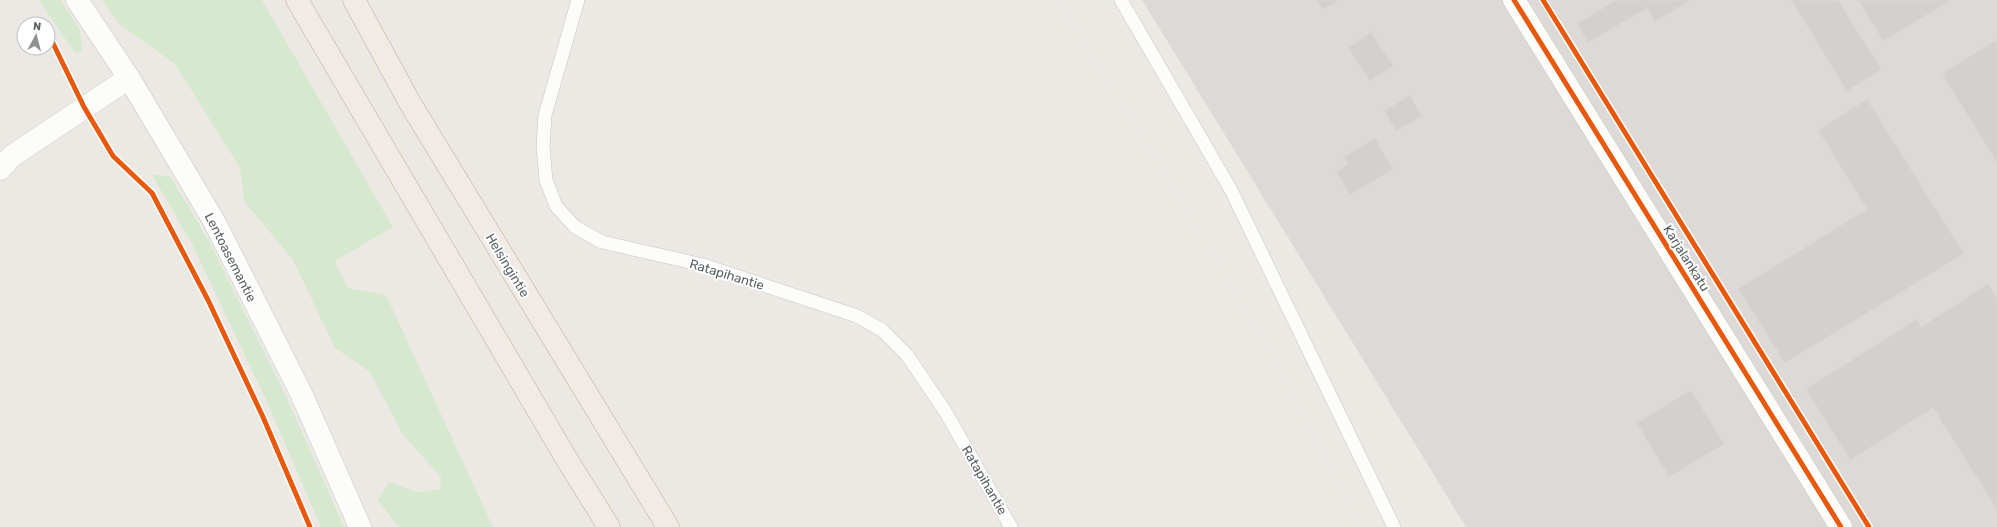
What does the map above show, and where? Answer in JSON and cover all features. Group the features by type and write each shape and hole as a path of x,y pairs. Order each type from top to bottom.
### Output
{"highway":[{"path":"297,0 566,458 609,527"},
{"name":"Helsingintie","path":"354,0 410,103 668,527"}],"street":[{"name":"Lentoasemantie","path":"77,0 129,78 218,228 301,393 360,527"},
{"name":"Karjalankatu","path":"1514,0 1841,527"},
{"path":"0,169 12,156 129,78"}],"lane":[{"name":"Ratapihantie","path":"578,0 545,115 543,146 546,180 556,206 575,227 602,242 703,265 857,316 882,330 908,355 945,411 1011,527"},
{"path":"1122,0 1231,190 1394,527"}],"shaded area":[{"path":"1142,0 1997,0 1997,527 1466,527"}],"green space":[{"path":"39,0 61,0 80,30 82,51 75,53 56,25 56,16 50,16"},
{"path":"102,0 262,0 393,227 335,261 348,288 386,295 493,527 402,527 396,524 378,500 389,482 416,492 440,489 441,477 403,435 370,372 335,348 293,260 244,201 240,168 175,64 119,24"},
{"path":"152,175 170,176 209,241 285,394 344,527 321,527 263,393 191,242"}],"building":[{"path":"1317,0 1340,0 1323,10"},
{"path":"1616,0 1691,0 1655,22 1647,8 1588,43 1577,24"},
{"path":"1791,0 1838,0 1882,70 1847,91"},
{"path":"1858,0 1952,0 1883,41"},
{"path":"1371,32 1393,66 1370,81 1348,48"},
{"path":"1996,40 1997,42 1997,163 1942,74"},
{"path":"1410,95 1422,116 1396,131 1384,111"},
{"path":"1867,99 1964,254 1785,363 1738,289 1867,209 1818,130"},
{"path":"1375,138 1393,169 1350,195 1336,172 1348,164 1344,157"},
{"path":"1988,284 1997,298 1997,510 1933,408 1850,460 1806,389 1917,319 1921,327"},
{"path":"1691,390 1724,444 1669,477 1637,423"}],"railway":[{"path":"1058,0 1220,264 1363,527"}],"cycle path":[{"path":"1514,0 1841,527"},
{"path":"1543,0 1869,527"},
{"path":"56,49 84,107 113,156 152,193 208,300 263,417 310,527"}]}
